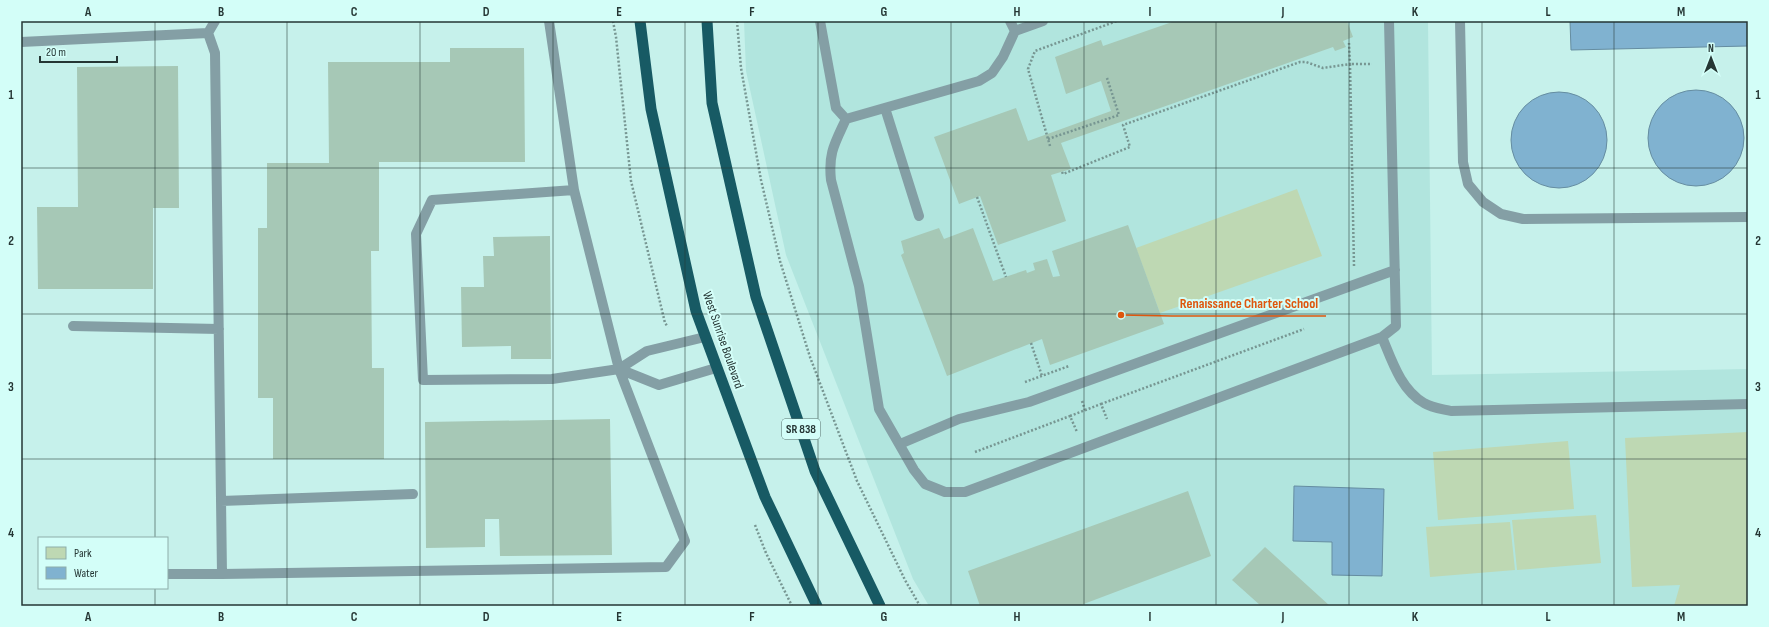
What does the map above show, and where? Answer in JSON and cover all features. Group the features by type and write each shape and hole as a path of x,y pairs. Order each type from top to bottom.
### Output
{"highway":[{"name":"West Sunrise Boulevard","path":"640,21 651,109 696,311 716,368 766,497 817,606"},
{"name":"SR 838","path":"707,21 712,103 756,297 815,471 880,606"}],"lane":[{"path":"215,21 208,33 215,53 222,574"},
{"path":"168,574 666,567 685,541 619,369 574,190 550,21"},
{"path":"820,21 836,108 846,119"},
{"path":"1010,21 1015,31"},
{"path":"846,119 979,81 992,74 1003,57 1015,31 1043,21"},
{"path":"846,119 833,148 829,164 831,180 859,286 879,409 914,470 925,484 945,492 965,492 1382,337 1396,326 1389,21"},
{"path":"1460,21 1463,162 1468,184 1483,202 1501,214 1524,220 1748,217"},
{"path":"21,42 208,33"},
{"path":"885,108 919,216"},
{"path":"574,190 432,200 416,234 423,380 552,379 619,369 648,351 705,337"},
{"path":"900,444 959,419 1029,402 1395,270"},
{"path":"73,326 219,328"},
{"path":"1382,337 1396,371 1409,392 1425,404 1451,411 1748,404"},
{"path":"619,369 659,384 716,368"},
{"path":"221,501 413,494"}],"path":[{"path":"737,21 741,68 761,180 780,261 810,357 857,481 905,580 920,606"},
{"path":"1050,146 1028,69 1035,51 1117,21"},
{"path":"1347,269 1354,266 1349,42"},
{"path":"1062,172 1063,174 1130,147 1123,125 1300,62 1306,62 1323,68 1350,64 1390,64"},
{"path":"1048,139 1119,115 1107,78"},
{"path":"977,197 1006,277"},
{"path":"975,452 1304,329"},
{"path":"1031,343 1042,376"},
{"path":"1077,363 1069,366 1085,410"},
{"path":"1101,404 1114,437"},
{"path":"1070,416 1083,448"}],"shaded area":[{"path":"744,21 1428,21 1432,375 1748,369 1748,606 929,606 913,579 786,255 746,71"}],"green space":[{"path":"1297,189 1322,256 1160,313 1136,248"},
{"path":"1748,432 1748,606 1674,606 1680,585 1632,587 1625,438"},
{"path":"1568,441 1574,509 1438,520 1433,452"},
{"path":"1596,515 1601,563 1517,570 1512,520"},
{"path":"1510,522 1515,570 1430,577 1426,527"}],"water":[{"path":"1570,21 1748,21 1748,46 1571,50"},
{"path":"1696,90 1715,93 1730,104 1741,119 1744,138 1741,157 1730,172 1715,183 1696,186 1677,183 1662,172 1651,157 1648,138 1651,119 1662,104 1677,93"},
{"path":"1559,92 1578,95 1593,106 1604,121 1607,140 1604,159 1593,174 1578,185 1559,188 1540,185 1525,174 1514,159 1511,140 1514,121 1525,106 1540,95"},
{"path":"1294,486 1384,489 1382,576 1332,575 1332,542 1293,541"}],"building":[{"path":"1175,21 1347,21 1353,37 1343,41 1346,47 1335,51 1333,47 1061,143 1071,169 1051,175 1066,221 998,245 980,196 959,204 934,137 1016,108 1028,141 1111,111 1101,81 1066,94 1055,57 1101,40 1103,46"},
{"path":"450,48 524,48 525,162 379,162 379,251 371,251 372,368 384,368 384,459 273,459 273,398 258,398 258,228 267,228 267,163 329,163 328,62 450,62"},
{"path":"178,66 179,208 153,208 153,289 38,289 37,207 78,207 77,67"},
{"path":"1128,225 1164,324 1050,365 1042,339 947,376 901,255 904,253 901,241 939,228 944,239 973,228 993,281 1026,270 1027,273 1035,270 1033,263 1047,259 1053,277 1060,276 1052,251"},
{"path":"550,236 551,359 511,359 511,346 462,347 461,287 484,287 483,256 494,256 493,237"},
{"path":"610,419 612,555 500,556 499,519 485,519 485,547 426,548 425,422"},
{"path":"1188,491 1211,556 1081,606 980,606 968,571"},
{"path":"1265,547 1330,606 1261,606 1232,580"}],"place":[{"name":"Renaissance Charter School","path":"1121,315"}]}
